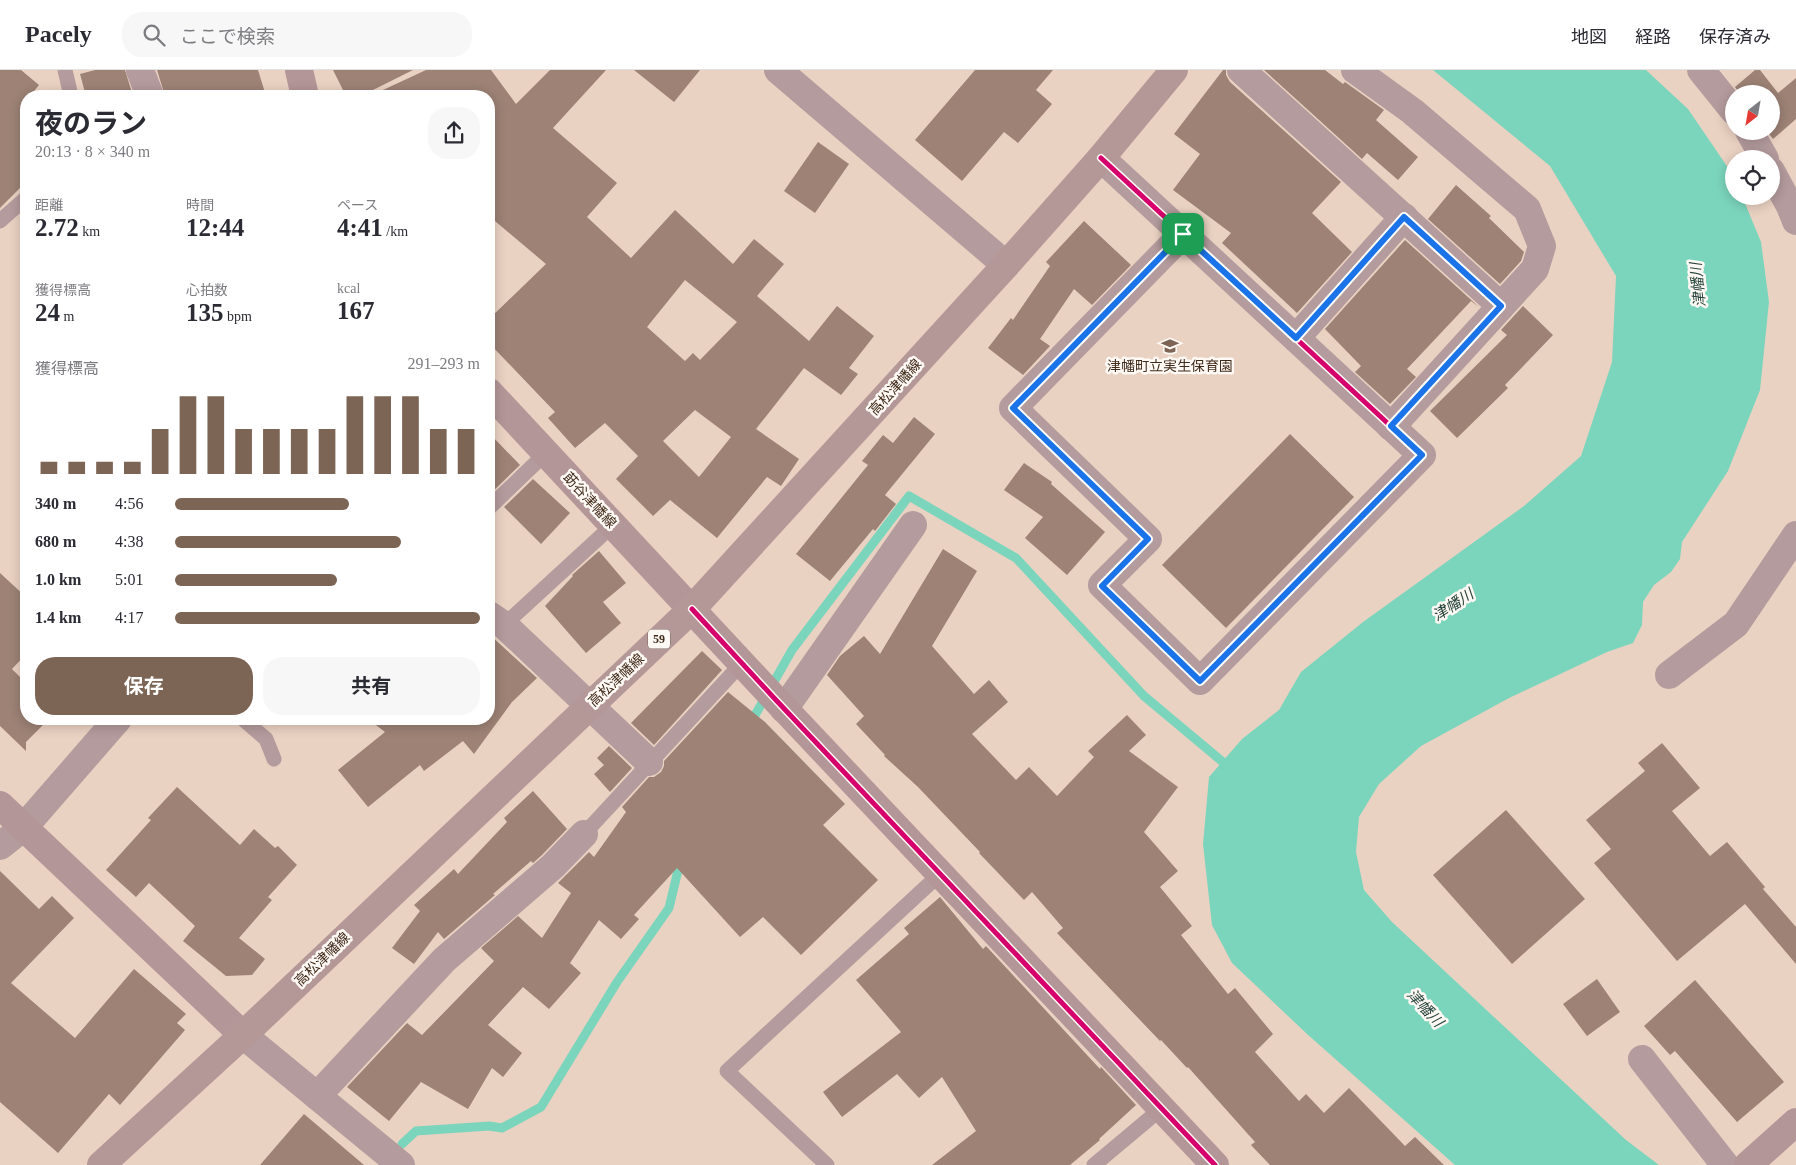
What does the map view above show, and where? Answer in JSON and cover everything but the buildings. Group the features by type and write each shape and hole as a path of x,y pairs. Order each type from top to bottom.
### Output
{"main road":[{"name":"高松津幡線","path":"101,1165 243,1035 588,705 692,609 1006,265 1101,158 1174,70"}],"street":[{"path":"140,70 148,90"},
{"path":"298,70 303,90"},
{"path":"778,70 1006,265"},
{"path":"1241,70 1501,306"},
{"path":"1355,70 1412,111 1526,209 1542,246 1535,269 1391,426"},
{"path":"1701,70 1725,100"},
{"path":"1101,158 1422,455 1200,681 1102,586 1148,539 1013,408 1183,234"},
{"path":"1780,188 1796,221"},
{"path":"1296,338 1404,217"},
{"name":"莇谷津幡線","path":"495,398 1215,1165"},
{"path":"765,688 913,525"},
{"path":"1669,675 1736,624 1796,535"},
{"path":"496,620 649,762"},
{"path":"0,846 24,826 113,725"},
{"path":"0,805 243,1035 401,1165"},
{"path":"317,1096 444,960 554,866 584,834"},
{"path":"1642,1058 1725,1165"},
{"path":"1748,1165 1796,1122"}],"lane":[{"path":"65,70 70,90"},
{"path":"0,221 20,203"},
{"path":"495,502 546,453"},
{"path":"496,620 613,525"},
{"path":"584,834 649,762 765,688"},
{"path":"250,725 266,739 274,759"},
{"path":"827,1165 728,1071 940,874"},
{"path":"1094,1165 1162,1108"}],"water":[{"name":"津幡川","path":"1433,70 1646,70 1688,109 1725,163 1725,205 1746,205 1761,242 1769,302 1760,390 1728,471 1682,542 1680,559 1671,572 1654,585 1643,602 1642,625 1633,643 1607,652 1509,698 1421,746 1379,784 1359,817 1356,852 1364,890 1392,922 1626,1140 1659,1165 1455,1165 1307,1034 1232,963 1212,925 1203,844 1209,777 1242,739 1279,710 1301,672 1363,622 1524,506 1581,456 1612,362 1616,276 1550,166"}],"waterway":[{"path":"750,724 792,650 909,496 1016,558 1144,696 1230,768"},
{"path":"402,1144 416,1131 489,1126 502,1128 541,1107 617,982 669,908 681,858"}],"cycle path":[{"path":"1101,158 1422,455 1200,681 1102,585 1148,539 1013,408 1183,234"},
{"path":"692,609 1215,1165"}],"place":[{"name":"津幡町立実生保育園","path":"1170,346"}],"route":[{"path":"1404,217 1501,306 1391,426 1422,455 1200,681 1102,586 1148,539 1013,408 1183,234 1296,338 1404,217"}]}
